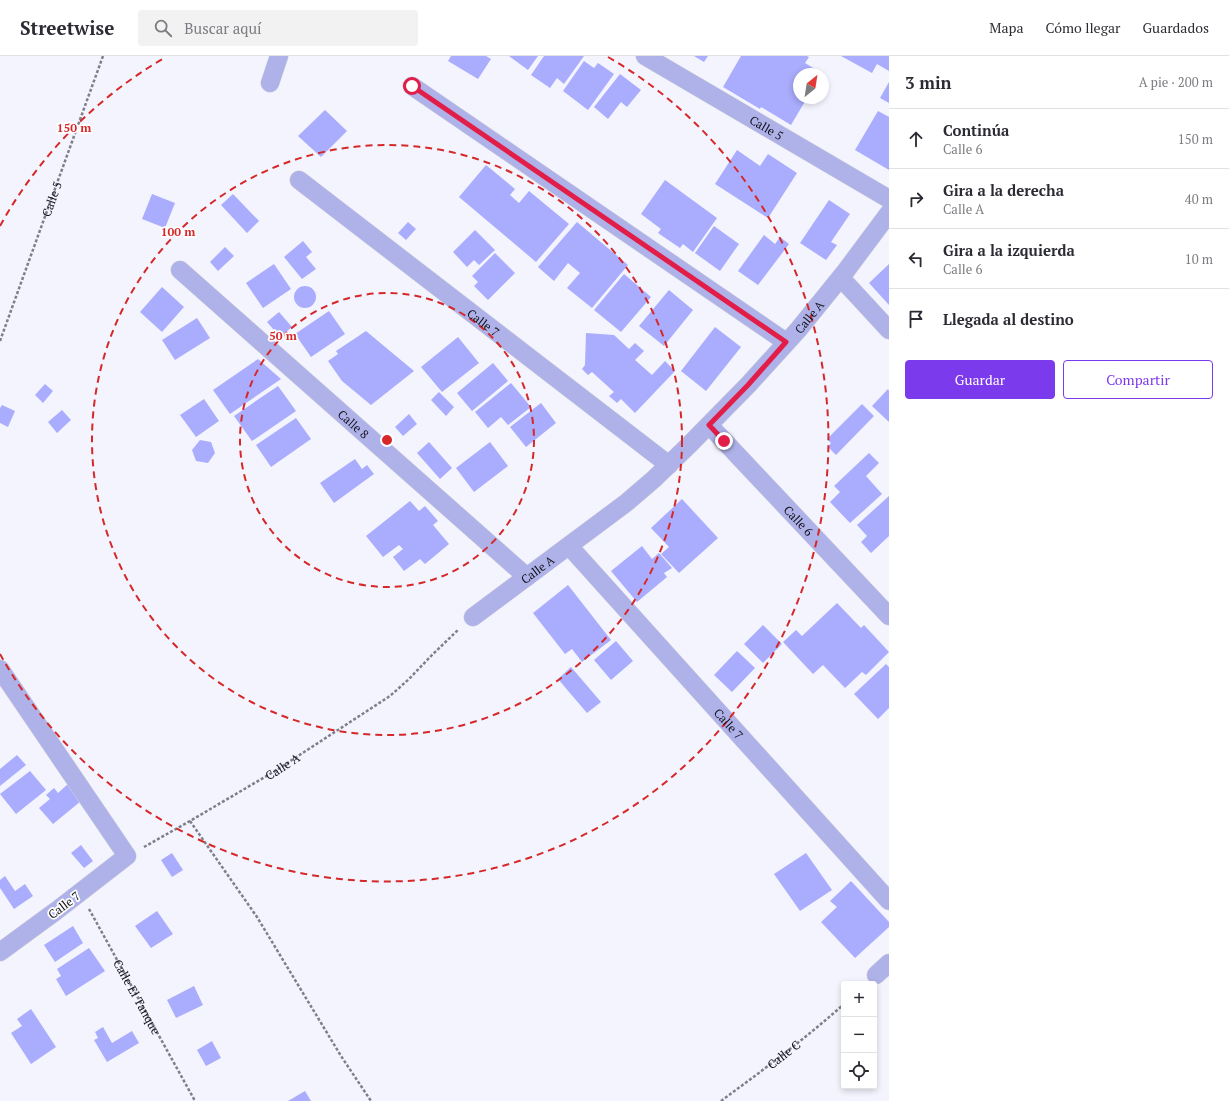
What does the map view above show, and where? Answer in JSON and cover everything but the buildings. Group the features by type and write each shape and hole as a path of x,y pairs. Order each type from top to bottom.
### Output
{"street":[{"path":"270,83 279,56"},
{"name":"Calle 5","path":"645,56 889,199"},
{"path":"412,86 786,342"},
{"name":"Calle 7","path":"298,180 669,465"},
{"name":"Calle A","path":"473,617 626,503 669,465 748,385 786,342 840,278 889,213"},
{"name":"Calle 8","path":"180,270 527,577"},
{"path":"840,278 889,330"},
{"name":"Calle 6","path":"709,425 889,616"},
{"name":"Calle 7","path":"569,546 889,901"},
{"path":"0,669 127,856"},
{"name":"Calle 7","path":"0,952 127,856"},
{"path":"876,975 889,963"}],"path":[{"name":"Calle 5","path":"0,342 103,56"},
{"name":"Calle A","path":"127,856 276,771 390,696 409,679 455,632 473,617"},
{"path":"190,821 257,917 341,1056 371,1101"},
{"name":"Calle El Tanque","path":"80,892 195,1101"},
{"name":"Calle C","path":"721,1101 774,1063 841,1007"}],"route":[{"path":"412,86 786,342 748,385 709,425 724,441"}]}
